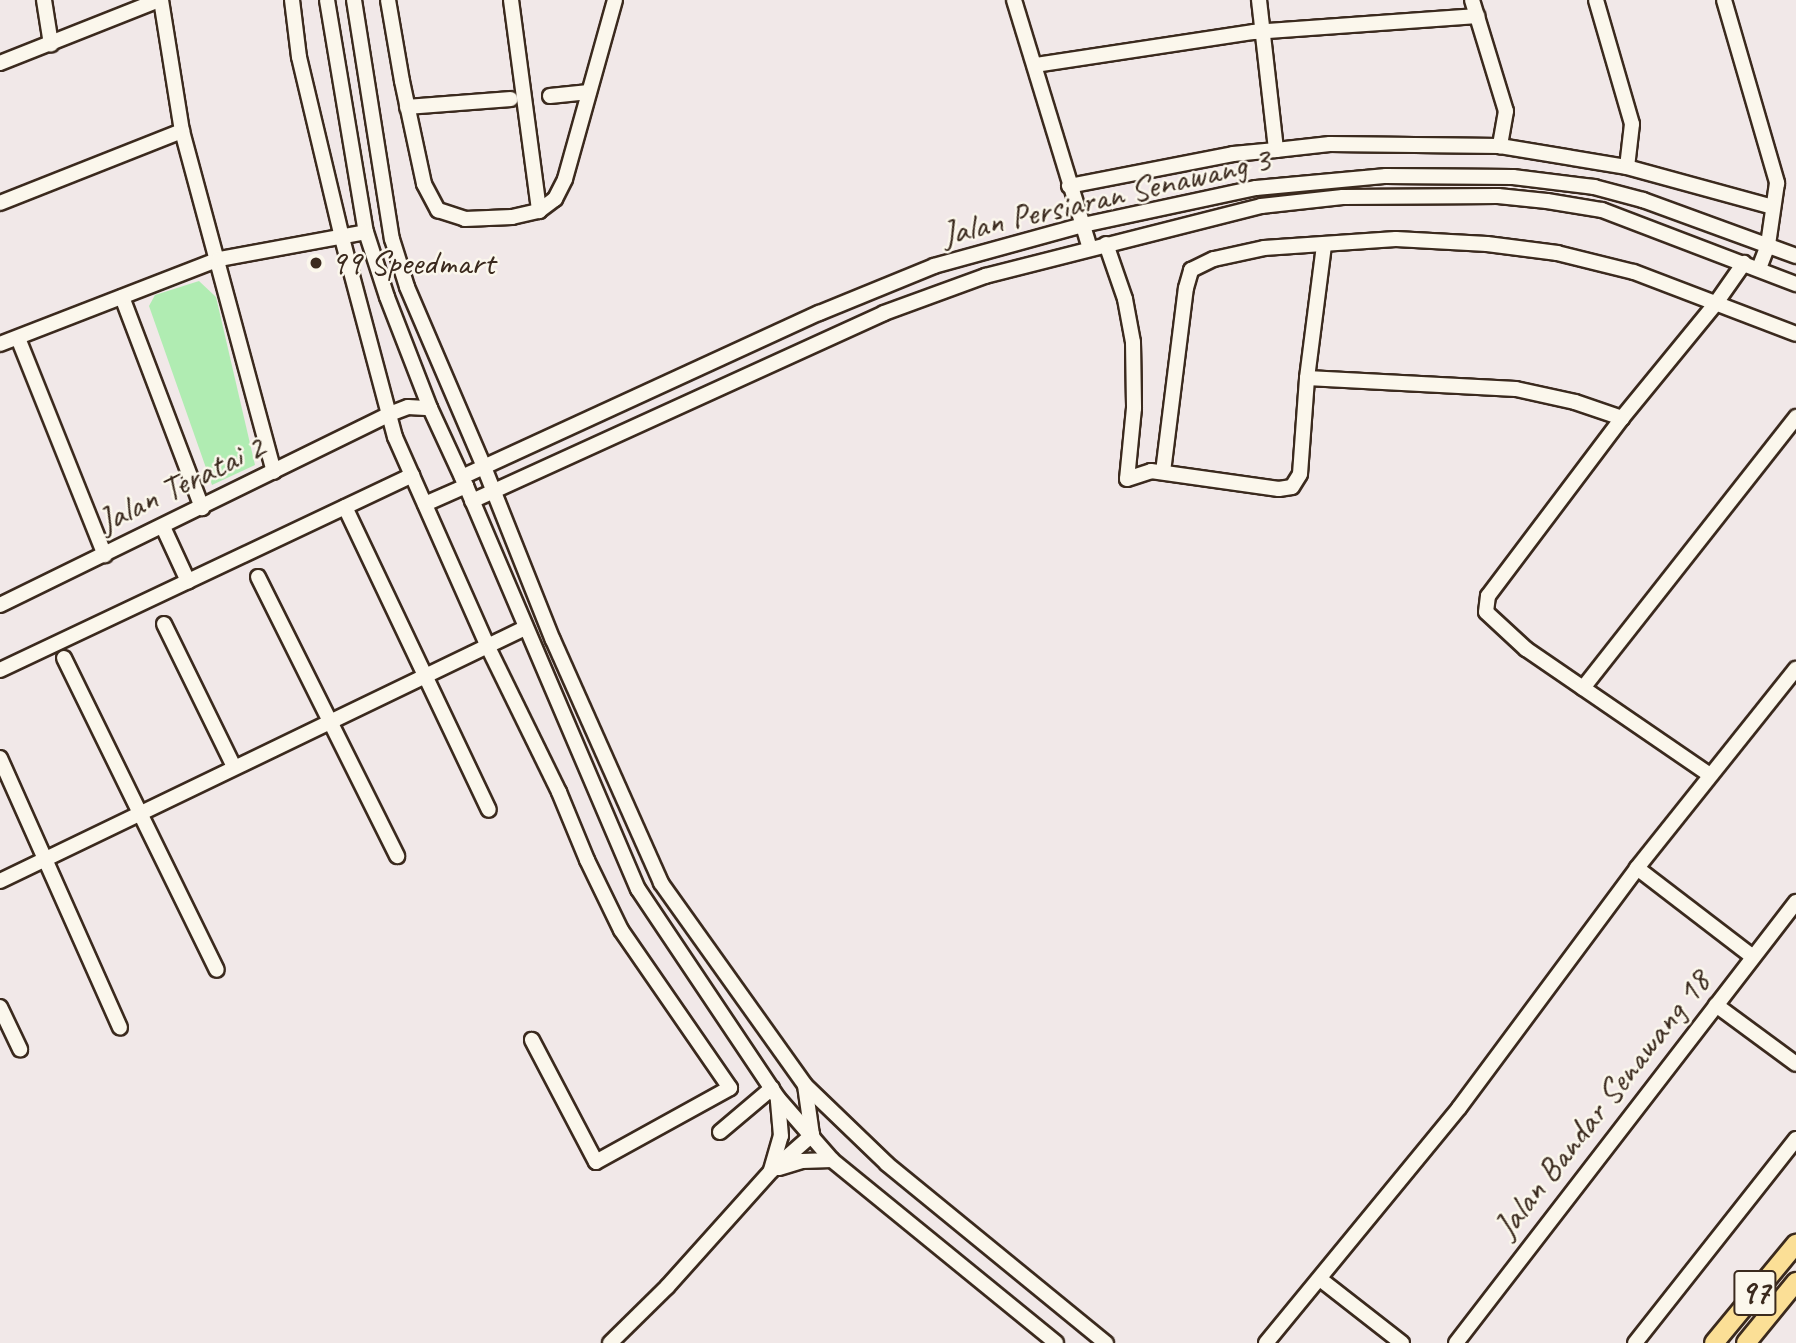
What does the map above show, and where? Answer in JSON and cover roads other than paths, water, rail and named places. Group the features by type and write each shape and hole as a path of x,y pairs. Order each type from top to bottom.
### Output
{"main road":[{"name":"97","path":"1714,1343 1796,1244"},
{"name":"97","path":"1746,1343 1796,1282"}],"street":[{"path":"44,0 51,44"},
{"path":"0,63 160,0 182,131 219,259 274,472"},
{"path":"292,0 299,57 387,415 487,645 559,792 587,860 621,930 730,1088 596,1162 532,1040"},
{"path":"327,0 366,232 387,297 430,408 464,481 638,889 775,1093 832,1160 1056,1343"},
{"path":"354,0 392,239 407,287 494,491 553,640 661,883 805,1085 887,1164 1106,1343"},
{"path":"388,0 424,184 438,210 465,219 512,217 539,211 555,199 565,179 615,0"},
{"path":"511,0 539,211"},
{"path":"1014,0 1090,248"},
{"path":"1259,0 1276,149"},
{"path":"1472,0 1506,111 1500,146"},
{"path":"1596,0 1632,124 1627,167"},
{"path":"1724,0 1777,183 1768,245 1759,268"},
{"path":"1035,65 1263,31 1477,16"},
{"path":"550,96 589,92"},
{"path":"407,107 511,99"},
{"path":"0,203 182,131"},
{"path":"1070,186 1233,154 1276,149 1330,144 1500,146 1627,167 1773,207"},
{"name":"Jalan Persiaran Senawang 3","path":"425,504 484,467 882,286 934,266 1083,225 1256,188 1386,176 1513,177 1594,187 1643,200 1796,256"},
{"name":"Jalan Persiaran Senawang 3","path":"472,501 884,313 985,276 1261,205 1343,197 1498,196 1602,210 1796,284"},
{"path":"0,344 219,259 342,239 366,232"},
{"path":"1163,472 1186,288 1191,270 1214,259 1264,248 1396,239 1487,244 1557,253 1634,272 1796,334"},
{"path":"1106,244 1125,299 1133,342 1135,408 1127,479 1151,471 1279,489 1292,487 1300,474 1307,378 1324,246"},
{"path":"1710,775 1526,649 1486,612 1488,596 1622,418 1716,303 1744,263"},
{"path":"122,298 202,508"},
{"path":"18,338 104,555"},
{"path":"1307,378 1451,383 1516,389 1575,402 1622,418"},
{"name":"Jalan Teratai 2","path":"1,601 163,527 387,415 408,407 430,408"},
{"path":"1583,688 1796,417"},
{"path":"0,670 412,475"},
{"path":"345,507 489,810"},
{"path":"163,527 188,581"},
{"path":"258,577 397,856"},
{"path":"164,624 234,767"},
{"path":"0,881 525,628"},
{"path":"64,658 217,970"},
{"path":"1266,1343 1459,1108 1637,868 1796,669"},
{"path":"0,758 48,860 120,1028"},
{"path":"1637,868 1753,957"},
{"name":"Jalan Bandar Senawang 18","path":"1457,1343 1796,902"},
{"path":"1716,1005 1796,1064"},
{"path":"0,1007 20,1049"},
{"path":"805,1085 812,1135"},
{"path":"720,1132 775,1093"},
{"path":"771,1171 781,1136 775,1093"},
{"path":"610,1343 667,1287 771,1171 812,1135"},
{"path":"1635,1343 1796,1139"},
{"path":"771,1171 802,1161 832,1160"},
{"path":"1320,1279 1402,1343"}],"place":[{"name":"99 Speedmart","path":"316,263"}]}
